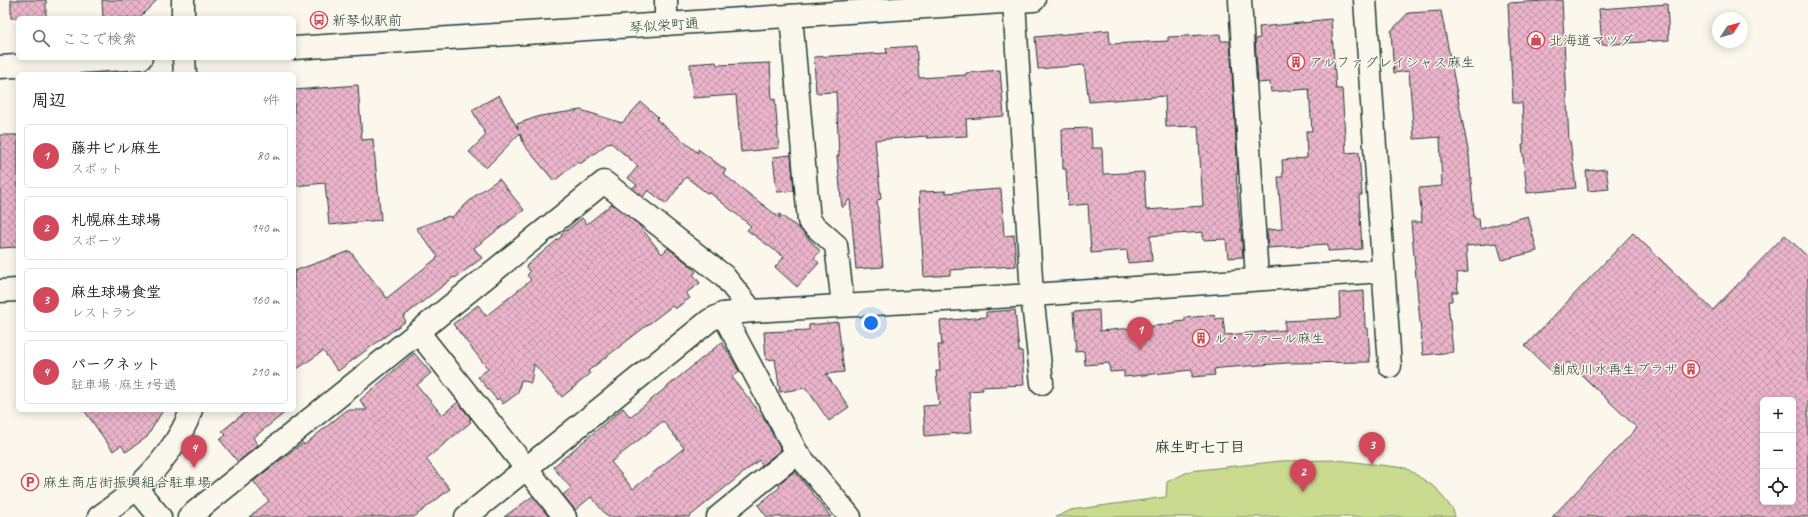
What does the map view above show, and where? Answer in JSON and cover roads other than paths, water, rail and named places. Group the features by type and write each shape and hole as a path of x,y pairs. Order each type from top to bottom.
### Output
{"street":[{"path":"183,0 183,16"},
{"path":"666,0 666,24"},
{"path":"1240,0 1257,279"},
{"path":"1365,0 1390,366"},
{"path":"1024,1 1032,295 1042,383"},
{"name":"琴似栄町通","path":"296,48 791,16 842,6 1024,1"},
{"path":"791,16 808,222 836,245 843,305"},
{"path":"0,67 110,60"},
{"path":"184,60 185,72"},
{"path":"189,517 604,182 724,276 752,311"},
{"path":"466,517 710,320 723,314 1383,271"},
{"path":"0,291 16,290"},
{"path":"723,314 797,453 850,517"},
{"path":"418,332 565,517"},
{"path":"99,517 136,488 152,472 174,443 191,412"},
{"path":"718,517 797,453"},
{"path":"136,488 160,517"}],"place":[{"name":"新琴似駅前","path":"319,20"},
{"name":"北海道マツダ","path":"1536,40"},
{"name":"アルファグレイシャス麻生","path":"1296,62"},
{"name":"ル・ファール麻生","path":"1201,338"},
{"name":"藤井ビル麻生","path":"1140,350"},
{"name":"創成川水再生プラザ","path":"1691,369"},
{"name":"麻生球場食堂","path":"1372,465"},
{"name":"パークネット","path":"194,468"},
{"name":"麻生商店街振興組合駐車場","path":"30,482"},
{"name":"札幌麻生球場","path":"1303,492"}],"district":[{"name":"麻生町七丁目","path":"1200,447"}]}
